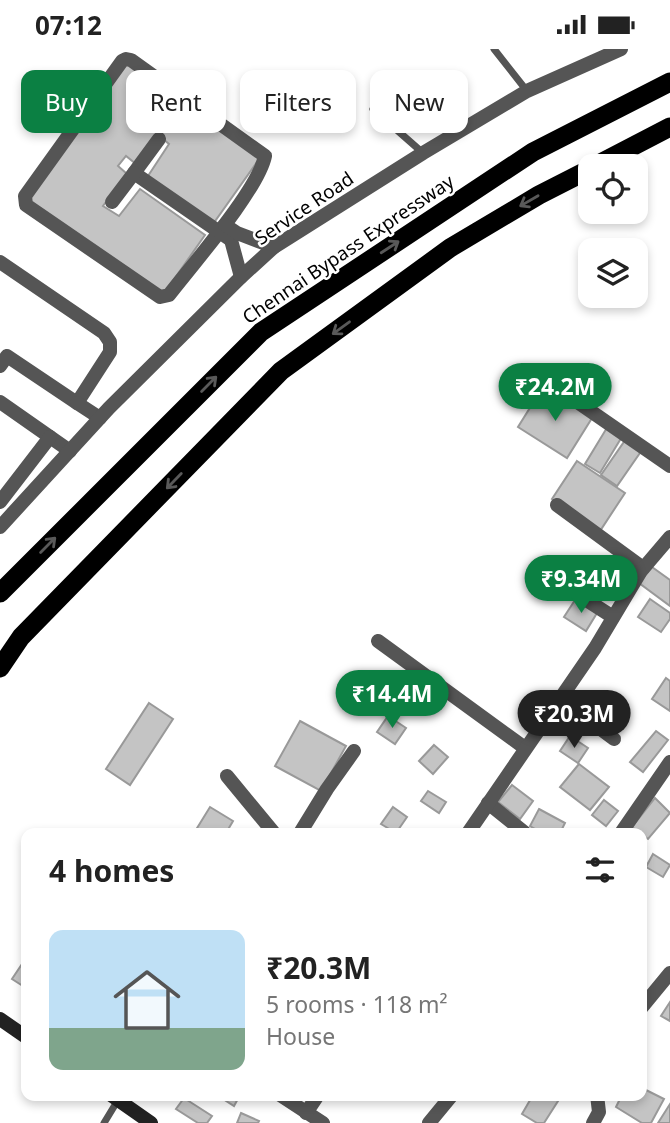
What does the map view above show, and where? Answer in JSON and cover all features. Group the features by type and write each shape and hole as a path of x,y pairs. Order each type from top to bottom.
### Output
{"highway":[{"name":"Chennai Bypass Expressway","path":"0,593 261,332 533,152 670,82"},
{"path":"618,154 670,127"},
{"path":"0,667 20,637 281,371 450,248 578,175"}],"main road":[{"path":"0,1019 21,1034"},
{"path":"122,1101 151,1123"}],"street":[{"name":"Service Road","path":"0,527 100,418 274,247 527,91 621,49"},
{"path":"126,59 265,156 250,187 221,227 169,295 160,297 26,205 25,195 126,59"},
{"path":"112,202 159,139"},
{"path":"134,173 221,227 274,247"},
{"path":"221,227 231,240 241,277"},
{"path":"0,262 104,333 110,342 110,352 78,403"},
{"path":"0,366 7,356 100,418"},
{"path":"563,392 670,466"},
{"path":"0,402 70,451"},
{"path":"0,501 50,437"},
{"path":"557,505 643,568"},
{"path":"471,828 643,568 670,537"},
{"path":"571,590 613,617"},
{"path":"378,641 525,748"},
{"path":"559,698 614,739"},
{"path":"303,828 354,751"},
{"path":"624,828 670,762"},
{"path":"227,776 270,828"},
{"path":"488,803 519,828"},
{"path":"647,1001 670,973"},
{"path":"289,1101 323,1123"},
{"path":"306,1113 314,1101"},
{"path":"429,1123 447,1101"},
{"path":"593,1123 599,1112 598,1101"}],"lane":[{"path":"494,49 527,91"},
{"path":"503,61 505,49"},
{"path":"401,133 424,153"},
{"path":"104,1123 115,1101"}],"building":[{"path":"126,60 140,70 126,70 126,133 226,133 226,130 262,155 213,224 148,176 169,144 157,134 136,164 126,156 118,166 127,174 103,206 119,216 140,189 205,235 163,295 27,200 74,133 112,133 112,80"},
{"path":"543,387 592,418 567,458 518,427"},
{"path":"608,426 623,435 600,473 585,464"},
{"path":"626,439 642,450 617,486 601,475"},
{"path":"577,461 625,493 600,531 552,499"},
{"path":"652,567 670,580 670,606 639,583"},
{"path":"650,599 670,613 670,619 661,632 638,617"},
{"path":"575,600 597,613 586,631 564,617"},
{"path":"666,678 670,681 670,711 652,699"},
{"path":"149,703 173,719 130,785 106,769"},
{"path":"388,716 406,728 395,744 377,732"},
{"path":"300,721 346,746 321,791 275,766"},
{"path":"656,731 668,740 643,772 630,762"},
{"path":"570,736 588,748 578,763 560,751"},
{"path":"434,745 448,757 433,774 419,761"},
{"path":"579,764 609,787 590,810 560,787"},
{"path":"512,785 533,801 520,819 498,802"},
{"path":"428,791 446,802 439,813 421,801"},
{"path":"655,798 670,813 648,839 647,828 632,827"},
{"path":"604,800 618,811 606,826 592,815"},
{"path":"210,807 233,821 229,828 197,828"},
{"path":"393,807 407,817 399,828 388,828 381,824"},
{"path":"539,809 565,823 562,828 530,826"},
{"path":"653,854 670,865 663,877 647,865"},
{"path":"21,966 21,985 12,979"},
{"path":"670,1002 670,1021 661,1016"},
{"path":"647,1090 664,1099 651,1123 642,1123 616,1107 619,1101 647,1101"},
{"path":"182,1101 189,1101 212,1116 207,1123 198,1123 176,1109"},
{"path":"530,1101 558,1101 544,1123 537,1123 522,1114"},
{"path":"670,1104 670,1123 658,1123"},
{"path":"241,1113 259,1121 258,1123 237,1123"}]}
